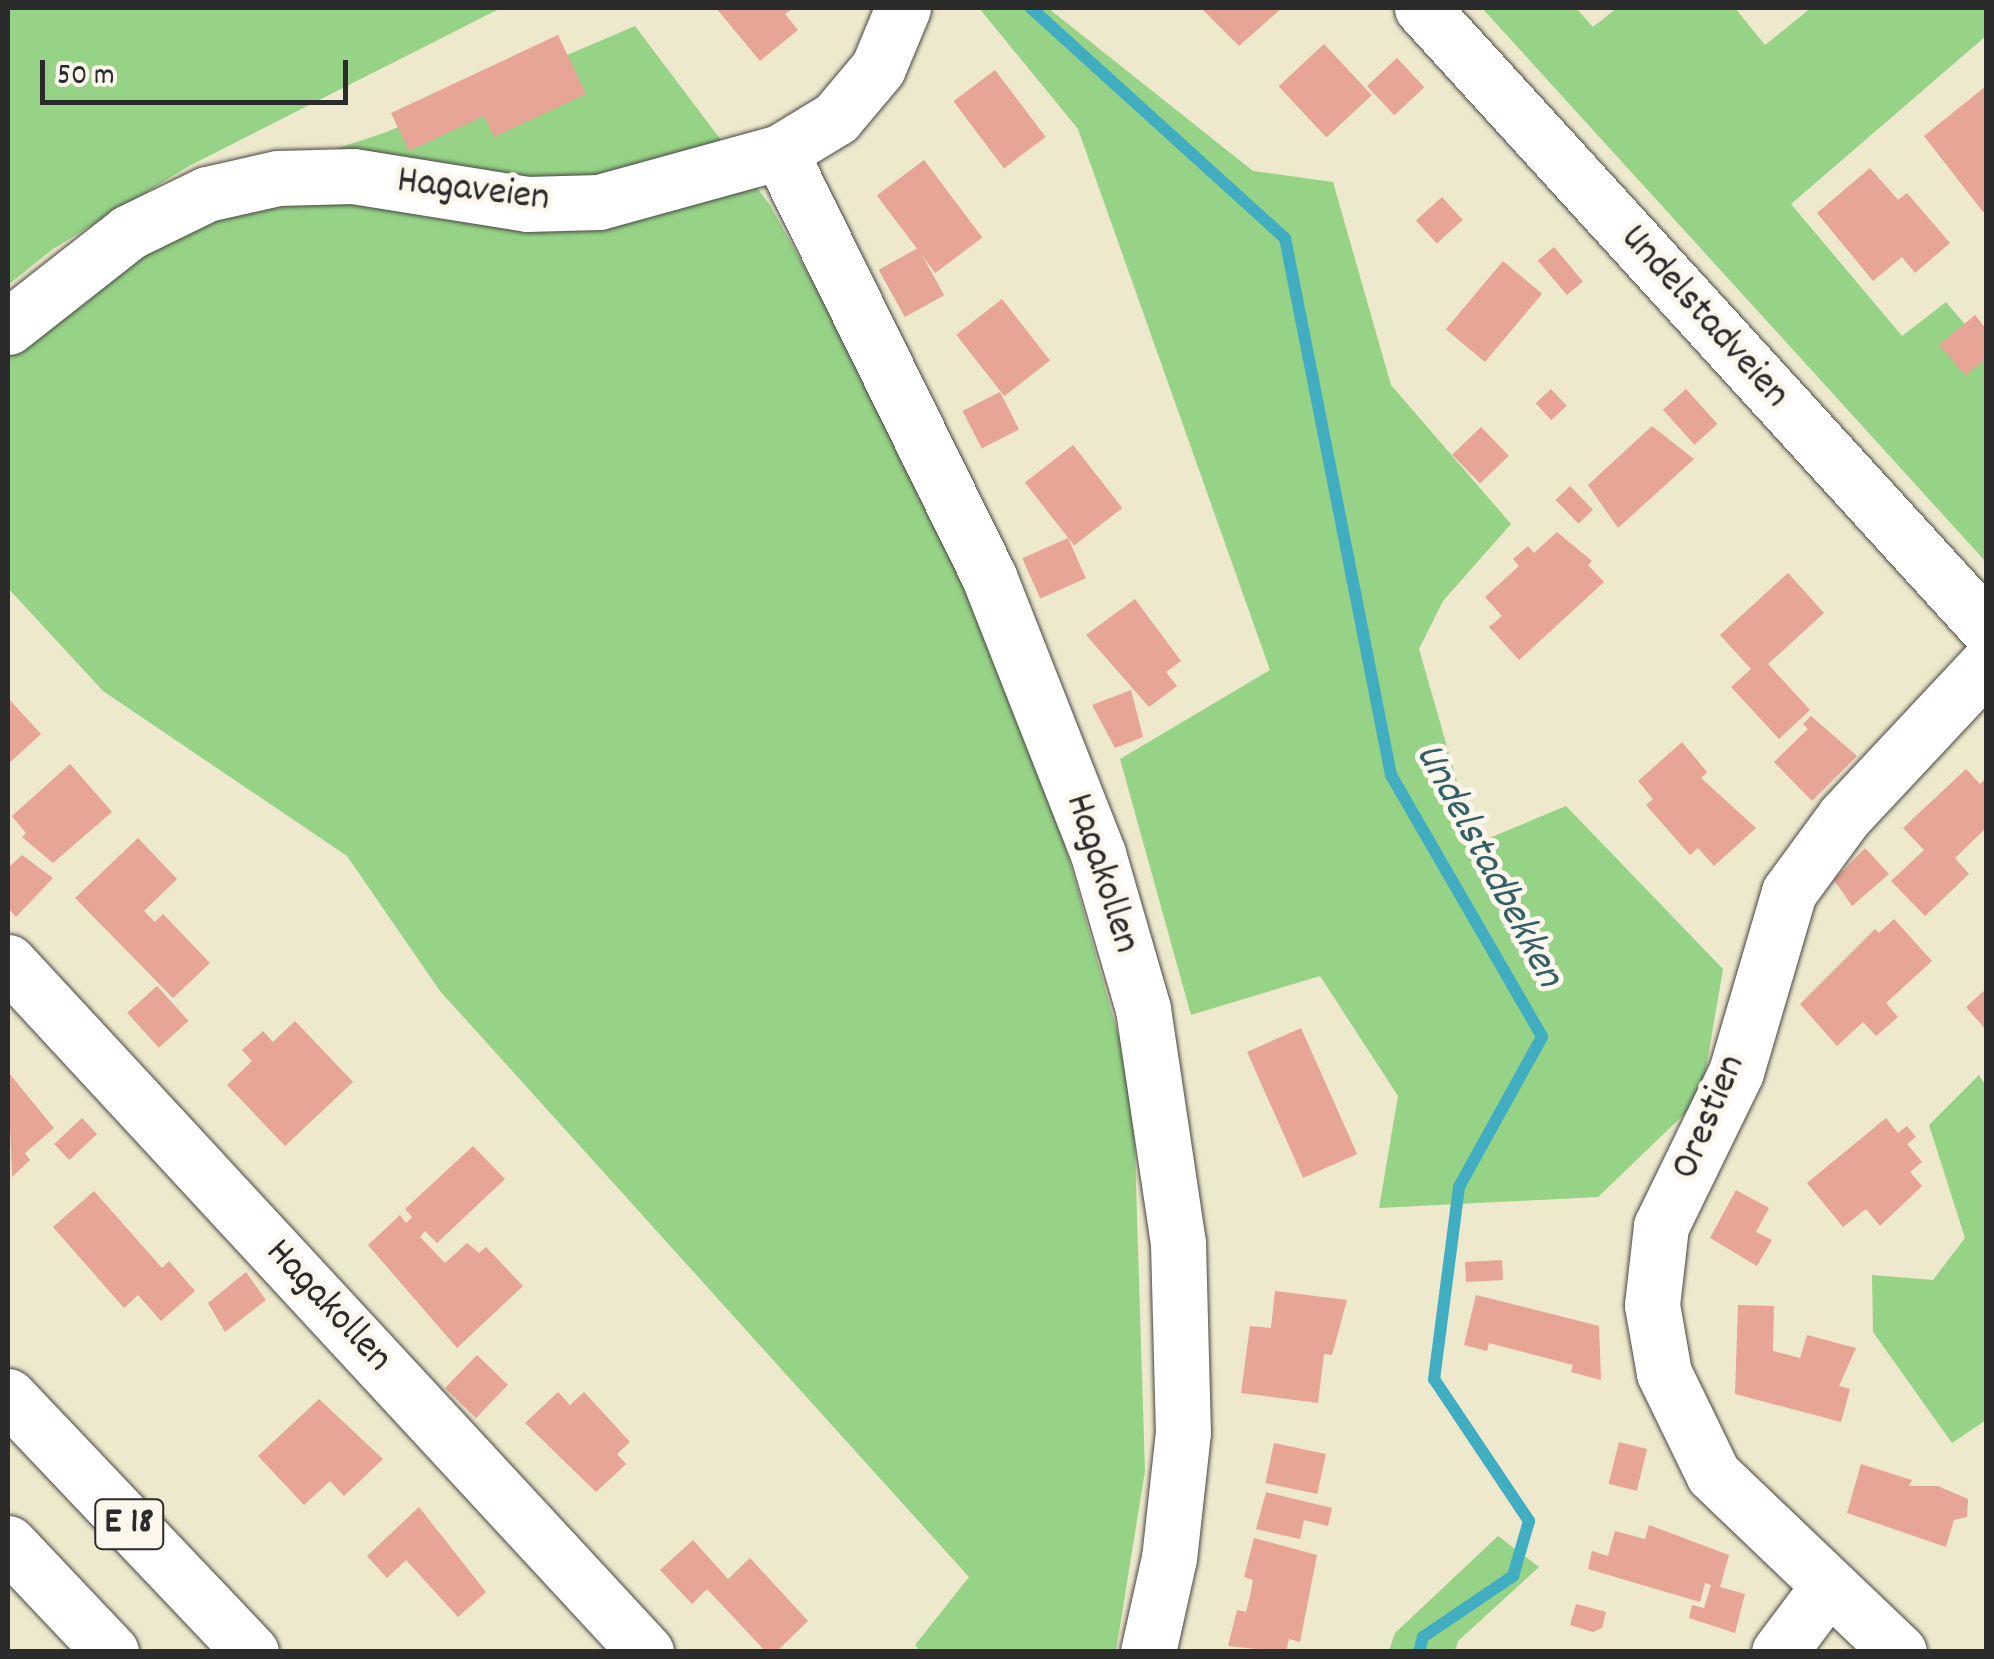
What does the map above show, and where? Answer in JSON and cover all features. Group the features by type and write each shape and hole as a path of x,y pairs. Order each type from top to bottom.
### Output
{"main road":[{"name":"Hagaveien","path":"8,327 129,232 207,194 278,178 353,176 527,204 599,202 780,152 836,118 878,68 903,8"},
{"name":"Undelstadveien","path":"1422,8 1986,627"},
{"name":"Hagakollen","path":"780,152 989,577 1098,854 1143,1008 1178,1243 1184,1432 1169,1558 1148,1652"},
{"name":"Orestien","path":"1899,1652 1827,1588 1712,1474 1686,1428 1664,1373 1652,1305 1661,1226 1736,1072 1789,892 1844,816 1986,665"},
{"name":"Hagakollen","path":"8,962 646,1652"},
{"name":"E 18","path":"8,1396 251,1652"},
{"name":"E 18","path":"8,1543 111,1652"},
{"path":"1779,1652 1827,1588"}],"green space":[{"path":"8,8 501,8 189,166 53,249 8,285"},
{"path":"979,8 1048,8 1253,171 1333,182 1391,385 1511,524 1443,601 1419,649 1475,844 1566,806 1723,969 1701,1098 1598,1197 1379,1208 1398,1096 1320,976 1191,1015 1120,759 1270,670 1078,129"},
{"path":"1482,8 1576,8 1593,27 1617,8 1735,8 1765,45 1811,8 1986,8 1986,36 1791,204 1902,336 1946,302 1986,349 1986,562"},
{"path":"635,26 770,205 960,549 1049,788 1133,1088 1145,1471 1116,1651 920,1651 915,1645 969,1577 440,991 347,856 103,691 8,588 8,352 216,188 384,133"},
{"path":"1979,1075 1986,1086 1986,1420 1952,1443 1873,1332 1872,1275 1933,1280 1965,1238 1929,1125"},
{"path":"1498,1536 1539,1567 1458,1641 1455,1651 1389,1651 1395,1633"}],"building":[{"path":"716,8 794,8 785,14 798,30 760,61"},
{"path":"1201,8 1282,8 1239,46"},
{"path":"558,35 586,94 494,137 484,116 409,151 391,113"},
{"path":"1324,44 1372,95 1326,137 1279,86"},
{"path":"1397,58 1424,87 1394,115 1367,86"},
{"path":"995,70 1046,137 1004,168 953,101"},
{"path":"1986,86 1986,210 1983,212 1924,136"},
{"path":"924,160 982,237 935,273 877,196"},
{"path":"1870,168 1898,200 1907,193 1950,243 1915,273 1902,257 1873,281 1817,213"},
{"path":"1442,197 1463,220 1437,243 1416,220"},
{"path":"1554,247 1583,281 1567,295 1538,260"},
{"path":"918,248 944,295 905,317 879,270"},
{"path":"1503,261 1542,294 1485,362 1446,329"},
{"path":"1002,299 1050,360 1004,396 956,335"},
{"path":"1975,315 1986,329 1986,358 1966,376 1939,345"},
{"path":"1551,389 1567,406 1551,420 1536,403"},
{"path":"1686,389 1717,424 1694,445 1663,410"},
{"path":"1000,392 1019,429 982,448 963,411"},
{"path":"1652,426 1694,459 1618,528 1588,485"},
{"path":"1481,427 1509,456 1480,484 1452,455"},
{"path":"1073,445 1122,508 1074,546 1025,483"},
{"path":"1570,486 1593,510 1579,524 1556,500"},
{"path":"1557,532 1592,561 1588,565 1604,582 1519,660 1489,627 1502,616 1485,597 1519,566 1513,559 1528,546 1534,553"},
{"path":"1068,538 1086,578 1040,599 1022,558"},
{"path":"1788,573 1824,613 1768,664 1810,710 1779,739 1731,687 1751,669 1720,635"},
{"path":"1135,599 1181,661 1166,672 1177,686 1149,707 1086,635"},
{"path":"1131,690 1143,737 1115,748 1092,705"},
{"path":"8,698 41,734 8,764"},
{"path":"1811,716 1857,756 1812,801 1774,762 1808,729 1803,724"},
{"path":"1682,742 1707,772 1701,778 1756,828 1714,866 1698,848 1690,855 1646,805 1653,799 1638,781"},
{"path":"70,764 112,812 53,863 22,837 26,833 12,816"},
{"path":"1966,769 1980,784 1986,778 1986,828 1955,858 1969,874 1925,916 1891,881 1924,850 1903,828"},
{"path":"138,838 177,879 144,911 155,922 163,914 210,963 173,998 75,898"},
{"path":"1865,848 1889,874 1852,906 1834,880"},
{"path":"22,855 53,878 16,917 8,908 8,868"},
{"path":"1894,919 1932,961 1886,1003 1898,1017 1876,1036 1863,1022 1837,1046 1800,1004 1875,929 1879,933"},
{"path":"157,986 188,1021 159,1048 127,1013"},
{"path":"1986,989 1986,1030 1966,1007"},
{"path":"295,1021 353,1082 285,1146 227,1085 252,1061 242,1050 263,1031 273,1042"},
{"path":"1301,1028 1357,1154 1303,1178 1247,1052"},
{"path":"8,1072 54,1128 25,1153 30,1160 12,1177"},
{"path":"82,1118 97,1134 69,1160 54,1144"},
{"path":"1886,1118 1898,1133 1907,1126 1916,1137 1907,1144 1922,1162 1910,1172 1922,1186 1880,1226 1866,1209 1843,1227 1807,1183"},
{"path":"473,1146 505,1179 437,1243 425,1231 420,1237 445,1263 467,1243 479,1253 486,1247 523,1286 457,1348 368,1245 400,1215 406,1223 412,1217 405,1209"},
{"path":"1736,1190 1769,1208 1756,1232 1772,1240 1757,1266 1710,1238"},
{"path":"94,1191 162,1268 169,1261 195,1291 161,1321 138,1295 124,1308 53,1227"},
{"path":"1502,1260 1503,1280 1466,1282 1465,1262"},
{"path":"246,1272 266,1300 225,1332 208,1303"},
{"path":"1275,1291 1347,1300 1332,1355 1324,1354 1318,1403 1241,1393 1250,1326 1271,1328"},
{"path":"1476,1295 1599,1326 1601,1380 1571,1372 1573,1365 1489,1343 1487,1351 1464,1345"},
{"path":"1738,1305 1774,1306 1773,1351 1800,1358 1807,1335 1856,1348 1839,1386 1850,1389 1841,1422 1735,1394"},
{"path":"477,1355 508,1385 476,1418 445,1388"},
{"path":"558,1392 570,1405 584,1392 630,1442 617,1454 626,1464 596,1492 525,1423"},
{"path":"319,1399 383,1459 344,1496 330,1481 304,1505 258,1456"},
{"path":"1619,1442 1647,1449 1637,1491 1609,1484"},
{"path":"1274,1443 1326,1454 1317,1494 1265,1483"},
{"path":"1861,1464 1912,1480 1909,1486 1938,1486 1968,1499 1967,1517 1954,1520 1946,1547 1847,1513"},
{"path":"1266,1492 1332,1508 1328,1526 1304,1520 1300,1539 1256,1529"},
{"path":"419,1507 486,1592 458,1617 406,1560 387,1578 367,1556"},
{"path":"1649,1525 1729,1555 1720,1587 1745,1594 1735,1633 1689,1618 1692,1605 1704,1608 1711,1585 1705,1583 1700,1602 1588,1569 1592,1551 1608,1556 1615,1531 1645,1539"},
{"path":"1254,1538 1317,1555 1300,1642 1289,1639 1286,1652 1228,1646 1237,1610 1246,1612 1250,1596 1253,1580 1244,1577"},
{"path":"693,1540 728,1579 750,1558 808,1621 776,1652 766,1652 707,1589 692,1604 660,1570"},
{"path":"1576,1604 1606,1612 1602,1628 1593,1632 1570,1625"}],"waterway":[{"name":"Undelstadbekken","path":"1031,8 1285,238 1391,775 1542,1037 1459,1187 1434,1379 1529,1521 1513,1576 1423,1637 1419,1652"}]}
